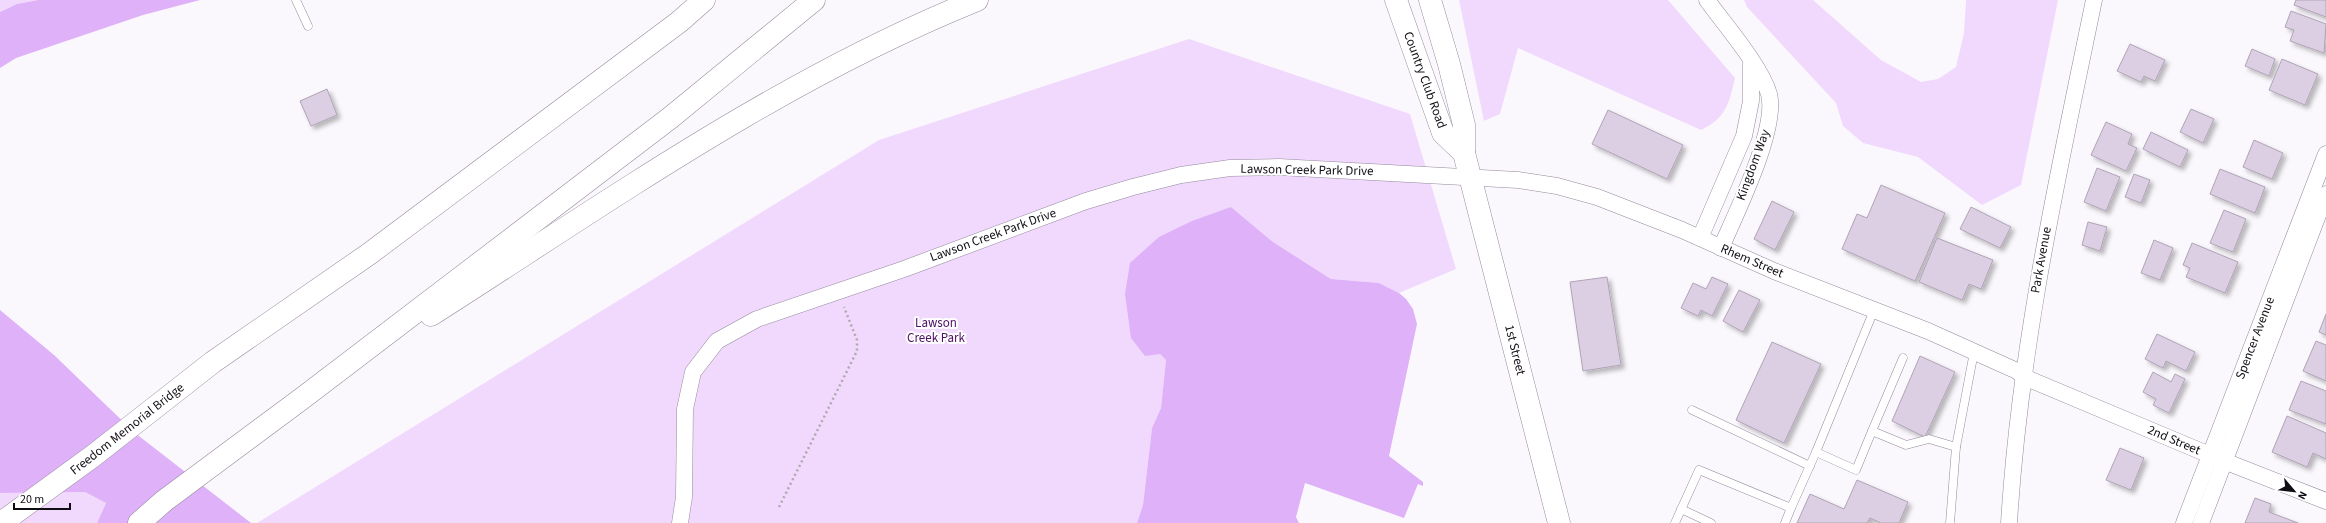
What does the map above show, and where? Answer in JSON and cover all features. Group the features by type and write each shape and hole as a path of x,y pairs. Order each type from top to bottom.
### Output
{"main road":[{"name":"Freedom Memorial Bridge","path":"1,523 93,456 213,362 369,254 679,22 704,0"},
{"path":"139,523 164,501 252,434 304,397 670,118 814,0"},
{"path":"304,397 757,109 890,38 977,0"},
{"name":"Country Club Road","path":"1396,0 1443,133 1464,153"},
{"name":"Country Club Road","path":"1430,0 1449,64 1464,125 1464,153 1470,176"},
{"name":"1st Street","path":"1470,176 1559,523"}],"street":[{"name":"Kingdom Way","path":"1707,0 1751,60 1769,95 1768,126 1761,152 1721,248"},
{"name":"Park Avenue","path":"2009,523 2024,376 2043,245 2094,0"},
{"name":"Kingdom Way","path":"1700,238 1744,136 1751,101 1751,60"},
{"name":"Spencer Avenue","path":"2184,523 2326,154"},
{"name":"Lawson Creek Park Drive","path":"680,523 684,497 685,409 693,372 717,340 758,319 1086,202 1133,187 1181,175 1230,168 1280,167 1470,176"},
{"name":"Rhem Street","path":"1470,176 1557,186 1597,197 1700,238 1774,271 1874,310 1974,352 2017,371 2024,376"},
{"name":"Spencer Avenue","path":"2201,523 2326,194"},
{"name":"2nd Street","path":"2024,376 2209,455 2326,501"}],"lane":[{"path":"296,0 308,26"},
{"path":"1785,523 1816,452 1874,310"},
{"path":"1950,523 1956,447 1974,352"},
{"path":"1816,452 1856,470 1903,358"},
{"path":"1692,410 1810,466"},
{"path":"1872,431 1906,445 1929,439 1956,447"},
{"path":"1675,523 1699,470 1791,508"},
{"path":"1681,509 1711,523"}],"path":[{"path":"779,507 857,351 857,340 838,291"}],"green space":[{"path":"0,0 38,0 17,4 0,12"},
{"path":"1459,0 1668,0 1735,78 1731,95 1721,115 1701,130 1518,48 1500,114 1484,121"},
{"path":"1744,0 1813,0 1881,60 1921,82 1938,79 1956,67 1964,33 1966,0 2058,0 2021,185 1982,205 1918,157 1863,143 1843,126 1836,103 1747,7"},
{"name":"Lawson Creek Park","path":"1189,39 1410,114 1456,269 1399,293 1379,283 1331,279 1273,242 1231,207 1160,354 1166,360 1161,408 1152,428 1143,505 1137,523 257,523 879,140"},
{"path":"85,492 106,503 97,523 0,523 0,493"}],"shaded area":[{"path":"38,0 200,0 143,15 16,58 0,68 0,12 17,4"},
{"path":"1231,207 1273,242 1331,279 1379,283 1399,293 1406,299 1413,309 1417,324 1389,456 1423,482 1423,486 1418,484 1404,518 1305,483 1296,517 1299,523 1137,523 1143,505 1152,428 1161,408 1166,360 1160,354 1145,356 1131,338 1125,294 1130,263 1159,237 1192,221"},
{"path":"0,310 54,355 135,433 251,523 97,523 106,503 85,492 0,493"}],"building":[{"path":"2296,0 2326,0 2326,17 2294,5"},
{"path":"2291,11 2326,24 2324,53 2290,41 2294,30 2285,27"},
{"path":"2130,44 2165,60 2155,81 2144,76 2141,82 2117,71"},
{"path":"2252,49 2275,59 2269,76 2245,66"},
{"path":"2282,59 2318,74 2305,105 2269,90"},
{"path":"327,89 337,115 311,126 300,101"},
{"path":"2191,109 2214,119 2203,143 2180,132"},
{"path":"1608,110 1683,145 1667,179 1592,144"},
{"path":"2106,122 2132,134 2128,144 2137,148 2126,171 2091,155"},
{"path":"2151,132 2188,150 2180,167 2143,149"},
{"path":"2254,140 2283,153 2272,179 2243,167"},
{"path":"2097,168 2120,177 2106,211 2084,202"},
{"path":"2220,169 2265,187 2255,213 2210,194"},
{"path":"2134,174 2150,180 2141,203 2125,197"},
{"path":"1881,185 1945,213 1915,281 1842,249 1857,214 1867,218"},
{"path":"1772,201 1794,212 1775,250 1754,239"},
{"path":"1971,207 2011,227 2000,248 1960,229"},
{"path":"2224,210 2246,219 2233,252 2210,243"},
{"path":"2088,222 2107,227 2100,251 2082,245"},
{"path":"1937,238 1993,260 1981,289 1969,284 1962,300 1919,282"},
{"path":"2154,240 2173,248 2160,280 2141,273"},
{"path":"2192,243 2238,262 2225,293 2186,277 2190,268 2183,265"},
{"path":"1607,277 1621,365 1583,371 1570,282"},
{"path":"1712,277 1728,284 1712,316 1701,310 1698,316 1681,308 1693,283 1706,289"},
{"path":"1739,290 1760,300 1743,332 1723,321"},
{"path":"2326,314 2326,335 2319,332"},
{"path":"2157,334 2195,352 2186,371 2166,361 2163,368 2145,359"},
{"path":"2316,341 2326,345 2326,381 2303,371"},
{"path":"1772,342 1821,364 1784,443 1736,420"},
{"path":"1920,356 1955,372 1925,437 1892,421"},
{"path":"2153,372 2171,382 2175,374 2185,379 2169,413 2153,405 2156,399 2143,392"},
{"path":"2301,381 2326,391 2326,424 2289,410"},
{"path":"2287,416 2326,433 2326,459 2313,453 2307,467 2272,452"},
{"path":"2120,448 2144,458 2131,490 2106,480"},
{"path":"1857,480 1908,502 1899,523 1881,523 1870,518 1867,523 1797,523 1810,494 1844,509"},
{"path":"2255,498 2271,504 2269,512 2298,523 2245,523"}]}
